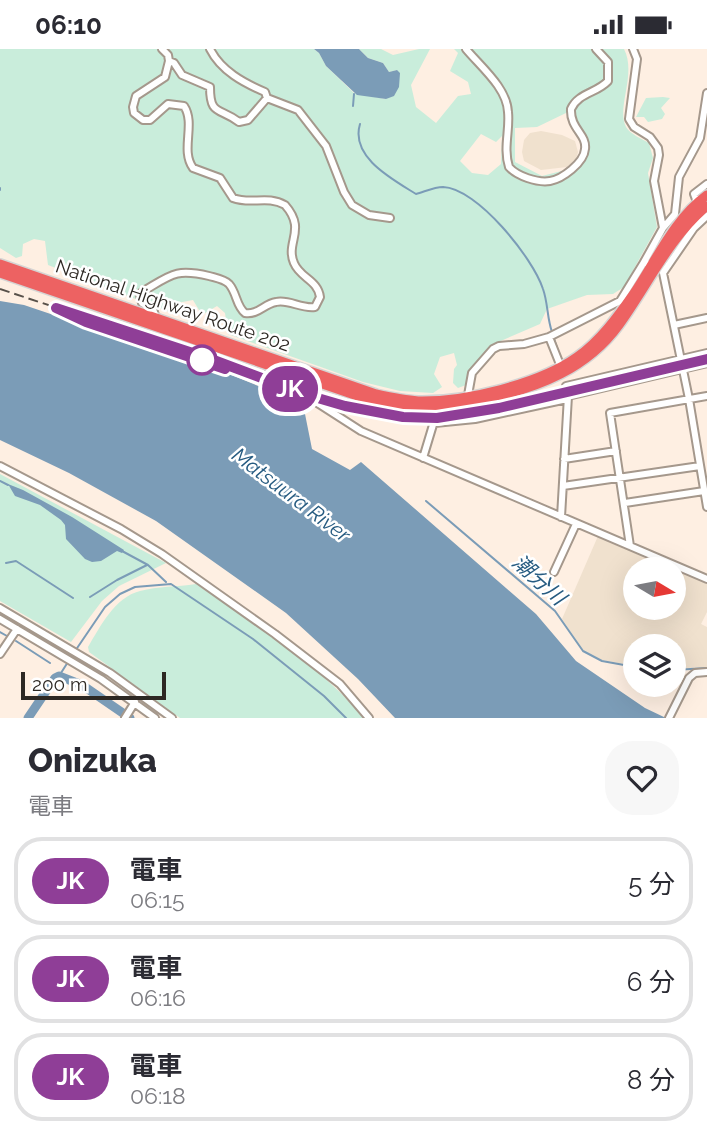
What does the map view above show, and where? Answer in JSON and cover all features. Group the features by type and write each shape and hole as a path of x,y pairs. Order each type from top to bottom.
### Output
{"highway":[{"name":"National Highway Route 202","path":"0,264 376,394 439,404 519,384 561,367 593,343 654,267 669,257 707,195"},
{"name":"National Highway Route 202","path":"0,273 372,401 399,407 439,404 521,391 565,373 588,358 617,328 681,218 702,204"}],"street":[{"path":"156,318 153,309 142,303 140,295 180,271 225,281 233,290 240,309 245,313 260,311 276,302 302,308 315,307 320,297 317,287 294,264 292,258 296,225 285,205 268,199 249,202 233,198 220,179 194,168 188,158 189,117 184,106 179,103 168,104 150,120 143,120 134,113 136,96 165,77 169,61 168,55 162,49"},
{"path":"210,49 214,57 242,83 265,92 267,98"},
{"path":"466,49 507,101 506,159 509,167 522,176 544,181 556,179 572,168 585,152 582,136 573,126 571,109 580,97 608,81 608,62 596,49"},
{"path":"633,49 637,59 629,119 634,127 650,137 658,148 654,181 663,228 654,267 674,325 707,507"},
{"path":"169,61 191,81 210,87 210,104 214,109 239,122 248,120 267,98"},
{"path":"663,228 675,214 679,177 698,145 707,93"},
{"path":"267,98 278,100 298,110 326,146 352,205 369,215 390,218"},
{"path":"702,204 694,194 707,184"},
{"path":"659,204 676,208"},
{"path":"669,257 707,216"},
{"path":"468,395 472,373 493,349 549,337 622,304"},
{"path":"674,325 707,318"},
{"path":"549,337 561,367"},
{"path":"566,387 707,353"},
{"path":"279,360 294,375 311,400 360,431 707,579"},
{"path":"257,362 303,391"},
{"path":"435,423 475,419 567,399 568,396 707,363"},
{"path":"630,546 612,411 707,396"},
{"path":"561,517 567,399"},
{"path":"423,458 439,404"},
{"path":"565,459 616,451"},
{"path":"0,466 57,494 162,554 340,684 369,718"},
{"path":"563,486 700,466"},
{"path":"625,503 704,491"},
{"path":"554,572 576,524"},
{"path":"0,608 83,656 172,718"},
{"path":"0,619 78,665 155,718"},
{"path":"0,654 17,629"},
{"path":"669,718 692,675 707,672"},
{"path":"125,718 140,694"}],"shaded area":[{"path":"541,131 575,141 578,152 576,160 567,167 541,170 524,161 524,140 530,133"},
{"path":"598,536 648,557 623,557 623,620 686,620 686,573 707,582 707,612 701,624 707,627 707,667 686,668 686,634 623,634 623,664 602,660 583,650 562,619"}],"green space":[{"path":"0,49 314,49 326,66 354,93 386,99 397,70 389,72 383,63 368,58 359,49 381,49 393,55 430,49 411,85 416,107 436,123 458,96 471,94 468,82 450,71 458,53 454,49 624,49 628,69 623,110 626,127 649,143 653,158 648,173 657,227 624,287 613,294 587,295 547,309 540,324 496,343 471,368 466,385 458,388 453,383 457,365 454,353 440,357 434,374 442,387 433,393 400,391 363,382 228,334 225,313 217,306 202,315 193,300 172,304 172,313 48,265 45,241 34,239 23,244 22,256 16,258 0,248","holes":["566,113 574,113 588,144 581,166 542,176 515,162 515,128 537,127","481,134 496,142 502,136 501,164 488,175 472,173 460,161"]},
{"path":"646,98 670,98 661,108 665,114 662,119 648,122 644,117 636,117"},
{"path":"0,474 166,563 119,586 102,601 71,642 0,601"},
{"path":"196,584 307,663 347,699 363,718 180,718 89,652 88,647 98,631 123,599 154,588"}],"water":[{"path":"314,49 359,49 368,58 383,63 389,72 397,70 400,73 399,87 394,96 386,99 357,95 326,66"},
{"name":"Matsuura River","path":"0,301 24,305 234,376 292,400 305,414 312,449 350,470 361,462 536,614 576,661 623,693 623,697 629,697 666,718 395,718 358,679 286,613 156,521 69,473 0,440"},
{"path":"8,484 72,517 124,550 122,553 117,551 101,561 92,562 85,559 66,539 65,525 61,520 40,505 15,496"}],"waterway":[{"path":"353,106 354,94"},
{"path":"360,124 361,147 367,157 385,174 416,194 440,187 457,190 472,199 502,227 537,276 545,294 552,332"},
{"path":"554,339 561,359"},
{"path":"569,435 570,421"},
{"path":"568,456 569,443"},
{"path":"0,481 8,485"},
{"name":"潮分川","path":"426,501 555,611 583,651 602,661 623,665"},
{"path":"122,551 148,565 166,582"},
{"path":"6,563 16,561 73,598"},
{"path":"90,597 147,565"},
{"path":"71,657 105,607 120,594 135,587 171,584 253,639 324,696 346,718"},
{"path":"0,632 7,636"},
{"path":"16,641 50,663"},
{"path":"59,676 68,662"},
{"name":"潮分川","path":"686,669 707,668"},
{"path":"28,718 59,676 82,685 130,718"}],"railway":[{"path":"0,289 211,359 304,394 345,406 403,417 437,418 499,408 707,359"}],"train":[{"name":"JK","path":"225,369 86,322 56,308 211,359 304,394 374,413 403,417 437,418 499,408 707,359"}]}
